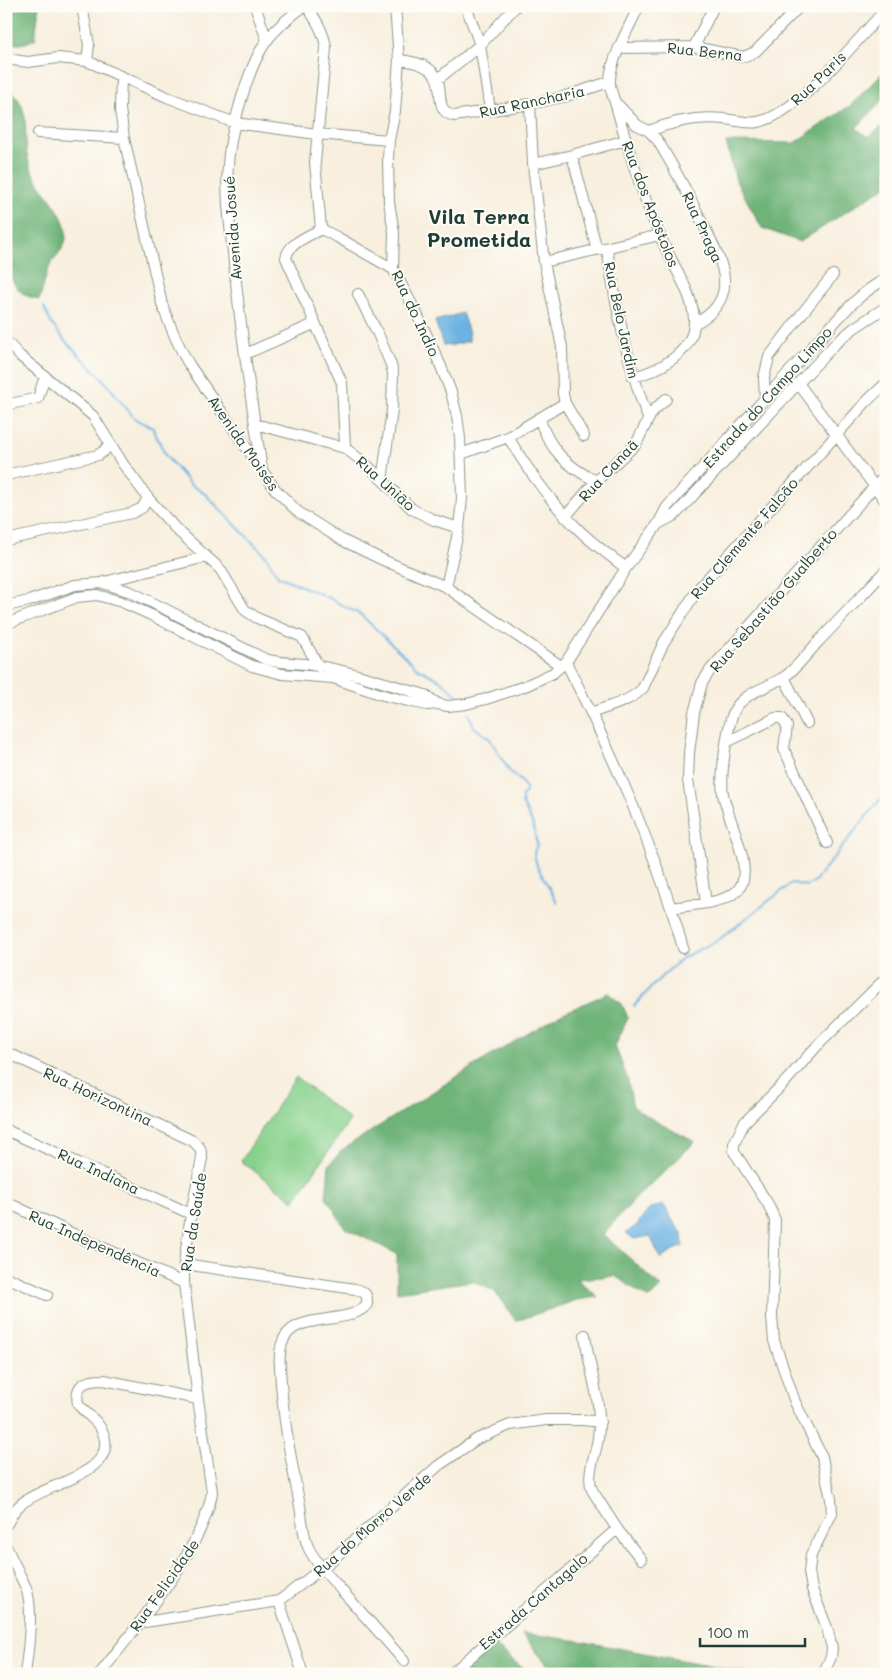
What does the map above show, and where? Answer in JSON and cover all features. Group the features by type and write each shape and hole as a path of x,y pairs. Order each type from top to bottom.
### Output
{"street":[{"path":"82,6 89,45 87,61"},
{"path":"254,6 267,40"},
{"path":"306,6 325,38 326,57 317,134 316,162 321,229"},
{"name":"Avenida Josué","path":"263,472 239,308 227,191 228,163 235,123 254,64 267,40 282,24 306,6"},
{"name":"Rua do Indio","path":"395,6 399,60 395,111 390,140 388,190 394,233 393,269 426,332 451,392 457,416 461,454 462,498 459,528 446,587"},
{"path":"466,6 480,45 490,110"},
{"path":"399,60 424,65 431,69 438,79 480,45 516,6"},
{"path":"610,82 611,71 639,6"},
{"path":"694,47 714,6"},
{"name":"Rua Berna","path":"620,48 694,47 743,57 750,55 764,43 800,6"},
{"name":"Rua Paris","path":"650,132 667,124 694,119 725,119 751,123 773,117 803,96 821,80 886,9"},
{"path":"6,59 28,62 72,58 87,61 121,78 235,123 317,134 390,140"},
{"name":"Avenida Moisés","path":"121,78 120,109 124,138 162,304 170,328 190,366 263,472 285,500 298,512 320,527 383,560 446,587 563,664"},
{"name":"Rua Rancharia","path":"438,79 440,101 443,108 447,113 454,116 563,97 610,82"},
{"name":"Rua dos Apóstolos","path":"610,82 626,140 660,235 687,293 694,315 694,324"},
{"name":"Rua Praga","path":"615,102 637,125 650,132 658,141 687,191 714,246 724,280 720,301 709,315 694,324"},
{"path":"530,104 533,164 544,262 560,334 565,403 584,436"},
{"path":"38,133 124,138"},
{"path":"533,164 626,140"},
{"name":"Rua Belo Jardim","path":"572,155 602,250 633,377 648,418"},
{"path":"321,229 393,269"},
{"path":"321,229 289,249 286,258 342,383 345,448"},
{"path":"544,262 660,235"},
{"path":"765,398 764,378 769,357 833,275"},
{"name":"Estrada do Campo Limpo","path":"6,624 77,597 97,595 108,597 159,619 252,666 282,674 333,678 383,695 427,705 438,704 448,706 466,704 486,699 543,678 553,673 563,664 626,568 658,524 667,507 765,398 858,299 867,290 886,278"},
{"path":"358,294 388,357 393,373 392,410 382,480"},
{"name":"Estrada do Campo Limpo","path":"658,524 675,515 842,338 886,308"},
{"path":"245,354 314,324"},
{"path":"633,377 655,370 676,357 692,334 694,324"},
{"path":"6,341 20,356 93,416 123,464 148,498 176,528 223,572 246,610 257,618 302,637 319,667"},
{"path":"6,405 38,398 45,376"},
{"path":"798,383 886,502"},
{"name":"Rua Clemente Falcão","path":"592,713 638,694 643,688 664,642 698,589 836,435 886,383"},
{"name":"Rua Canaã","path":"565,517 596,481 636,444 648,418 666,398"},
{"path":"461,454 508,437 565,403"},
{"path":"540,418 550,443 557,453 573,468 596,481"},
{"name":"Rua União","path":"255,424 345,448 367,465 412,509 434,520 459,528"},
{"path":"508,437 530,472 565,517 592,542 626,568"},
{"path":"6,475 98,455 104,452 110,443"},
{"name":"Rua Sebastião Gualberto","path":"706,903 688,780 694,713 702,683 711,669 886,476"},
{"path":"6,540 132,513 142,508 148,498"},
{"path":"6,606 29,601 76,585 103,582 206,556"},
{"path":"672,908 706,903 728,897 742,885 744,878 742,860 723,794 723,771 727,742 732,719 737,707 760,690 784,677 886,570"},
{"path":"103,582 131,592 265,659 332,668 425,695 438,704"},
{"path":"563,664 592,713 649,844 672,908 683,948"},
{"path":"784,677 807,723"},
{"path":"727,742 772,719 782,718 787,726 784,749 827,843"},
{"path":"822,1674 831,1657 832,1648 827,1628 812,1589 809,1572 811,1556 833,1510 822,1457 788,1384 774,1341 772,1317 776,1220 763,1195 734,1152 734,1144 738,1132 752,1113 786,1081 816,1047 886,978"},
{"name":"Rua Horizontina","path":"6,1052 190,1139"},
{"name":"Rua Indiana","path":"6,1130 191,1214"},
{"name":"Rua da Saúde","path":"190,1139 200,1148 202,1158 184,1264 184,1283 198,1399"},
{"name":"Rua Independência","path":"6,1202 88,1241 184,1283"},
{"path":"184,1264 355,1289 364,1292 366,1295 367,1304 360,1310 295,1327 288,1332 283,1340 280,1366 289,1453 308,1546 322,1568 404,1661"},
{"path":"6,1277 47,1295"},
{"path":"585,1335 588,1360 599,1404 600,1422 590,1483 592,1490 617,1529 641,1560"},
{"path":"6,1525 19,1505 85,1471 98,1463 103,1456 106,1444 103,1430 78,1404 78,1390 81,1386 93,1380 104,1380 198,1399"},
{"name":"Rua Felicidade","path":"100,1674 179,1568 199,1535 209,1508 212,1492 198,1399"},
{"name":"Rua do Morro Verde","path":"139,1623 279,1601 322,1568 438,1466 477,1439 510,1425 561,1420 600,1422"},
{"name":"Estrada Cantagalo","path":"451,1674 617,1529"},
{"path":"6,1546 26,1589 29,1600 28,1650 25,1674"},
{"path":"279,1601 303,1674"}],"green space":[{"path":"6,6 39,6 35,39 17,44 6,39"},
{"path":"886,69 886,97 856,128 868,137 886,123 886,186 800,242 762,228 736,181 726,142 794,143 851,105"},
{"path":"6,85 21,104 24,113 29,163 38,182 57,209 66,228 64,245 48,270 39,300 26,295 18,289 7,267"},
{"path":"608,993 622,1004 628,1018 615,1046 628,1080 633,1107 695,1142 638,1196 603,1234 661,1287 649,1299 615,1276 577,1279 598,1297 577,1300 516,1321 494,1291 473,1281 397,1292 397,1254 345,1228 326,1197 329,1165 343,1149 472,1067 559,1015"},
{"path":"296,1077 350,1120 294,1201 241,1161"},
{"path":"521,1633 580,1641 757,1674 555,1674"},
{"path":"494,1645 530,1674 464,1674"}],"water":[{"path":"462,313 469,333 469,341 449,346 443,345 435,321"},
{"path":"664,1205 682,1233 683,1246 673,1250 661,1259 650,1236 634,1239 626,1233 636,1226 650,1208"}],"waterway":[{"path":"44,307 51,323 66,342 103,379 135,419 152,427 166,456 191,485 204,493 266,556 278,576 327,597 361,615 417,668 440,680 463,700"},
{"path":"469,714 474,727 490,739 510,772 526,788 526,792 522,796 522,802 533,825 537,844 534,853 537,866 557,902"},
{"path":"634,1006 661,977 684,957 717,941 792,883 807,886 815,881 886,792"}],"district":[{"name":"Vila Terra Prometida","path":"479,228"}]}
